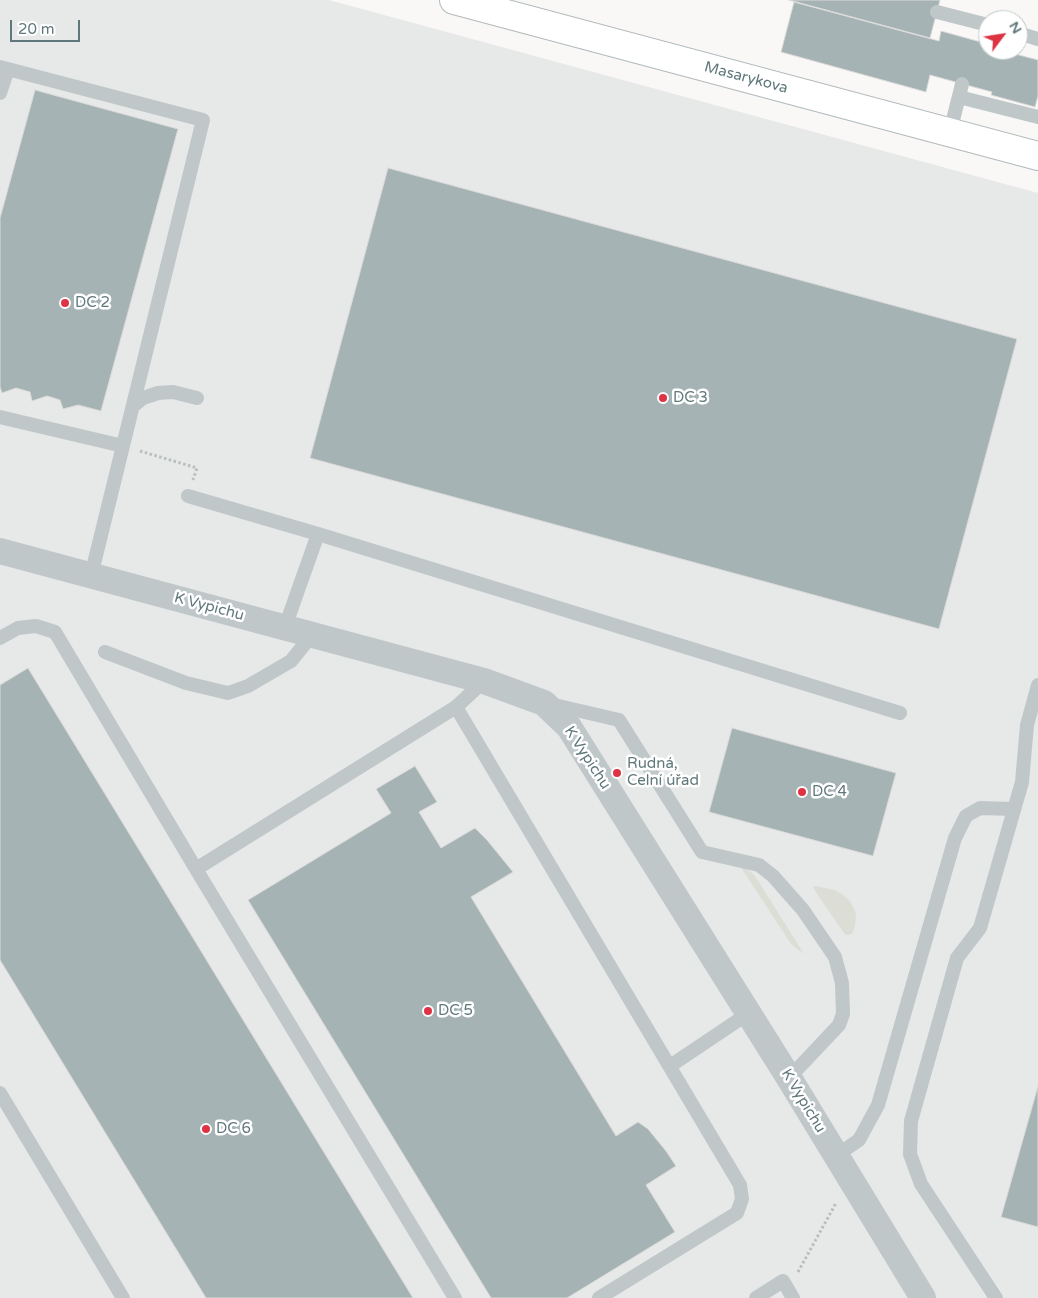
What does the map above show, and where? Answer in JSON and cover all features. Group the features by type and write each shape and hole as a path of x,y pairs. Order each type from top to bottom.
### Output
{"main road":[{"name":"Masarykova","path":"454,0 1038,156"}],"street":[{"name":"K Vypichu","path":"0,552 484,680 544,702 569,727 790,1078 923,1298"}],"lane":[{"path":"937,12 978,22"},
{"path":"0,93 4,68 203,120 91,576"},
{"path":"950,132 961,91 1038,117"},
{"path":"133,406 143,398 158,393 173,392 197,398"},
{"path":"0,417 123,446"},
{"path":"188,496 318,534 900,713"},
{"path":"285,627 318,534"},
{"path":"0,638 18,628 36,626 55,632 455,1298"},
{"path":"105,652 186,684 228,694 248,686 291,661 312,635"},
{"path":"196,869 456,707 484,680"},
{"path":"996,1298 921,1184 910,1154 910,1121 956,958 980,928 1022,782 1027,725 1038,685"},
{"path":"544,702 619,720 702,852 759,865 773,876 803,910 834,958 842,984 843,1014 840,1025 790,1078"},
{"path":"456,707 740,1185 742,1199 737,1213 599,1298"},
{"path":"836,1155 859,1140 878,1105 955,838 966,816 980,808 1014,809"},
{"path":"670,1066 749,1013"},
{"path":"0,1093 122,1298"},
{"path":"756,1298 783,1281 793,1298"}],"path":[{"path":"123,446 197,468 188,496"},
{"path":"800,1272 838,1199"}],"shaded area":[{"path":"0,0 329,0 1038,193 1038,1298 0,1298"},
{"path":"740,866 752,873 757,879 804,954 791,944"},
{"path":"813,887 834,890 850,901 856,916 852,934 846,935 844,933 815,891"}],"building":[{"path":"789,0 940,0 930,38"},
{"path":"794,2 939,41 941,31 978,41 978,60 1028,60 1028,57 1038,60 1038,96 1035,107 991,95 992,92 930,75 926,92 781,52"},
{"name":"DC 2","path":"35,90 178,129 101,411 78,405 63,409 60,400 47,396 32,401 30,392 16,388 2,393 0,387 0,218"},
{"name":"DC 3","path":"388,168 1017,339 939,629 310,458"},
{"name":"DC 6","path":"28,668 413,1298 206,1298 0,960 0,685"},
{"name":"DC 4","path":"732,728 896,773 873,856 709,812"},
{"name":"DC 5","path":"415,766 437,802 419,812 441,848 475,828 513,872 471,897 616,1136 638,1122 648,1129 676,1166 646,1185 675,1232 567,1298 491,1298 248,900 391,813 376,789"},
{"path":"1038,1086 1038,1227 1001,1217"}],"place":[{"name":"DC 2","path":"65,303"},
{"name":"DC 3","path":"663,398"},
{"name":"Rudná, Celní úřad","path":"617,773"},
{"name":"DC 4","path":"802,792"},
{"name":"DC 5","path":"428,1011"},
{"name":"DC 6","path":"206,1129"}]}
